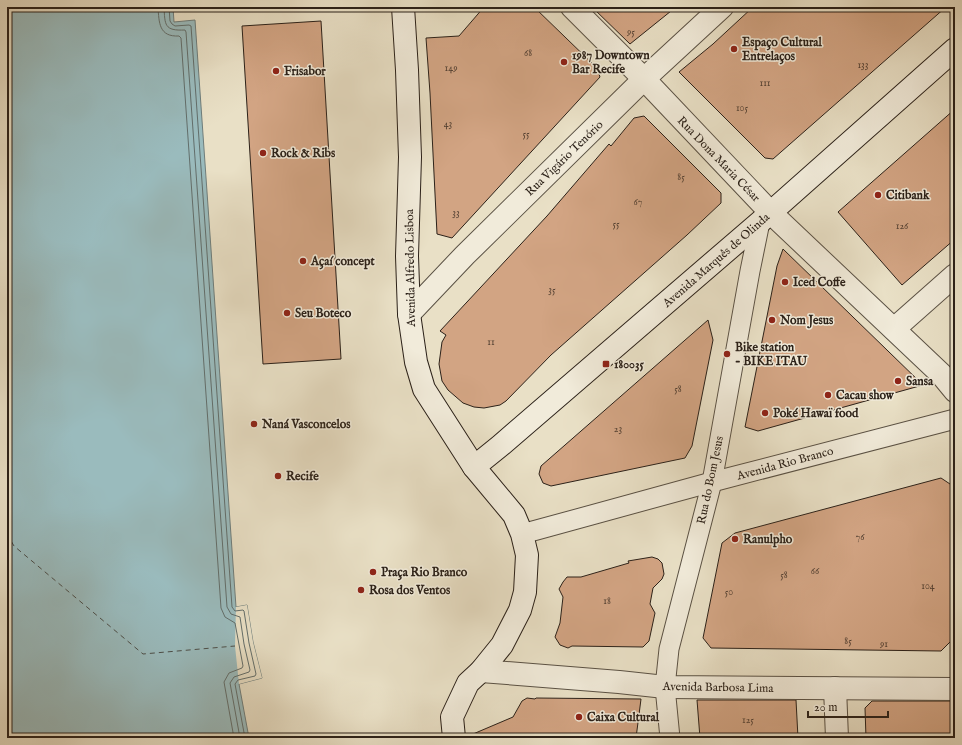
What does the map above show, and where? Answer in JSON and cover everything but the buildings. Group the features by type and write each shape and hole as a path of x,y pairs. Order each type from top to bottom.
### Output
{"street":[{"name":"Avenida Alfredo Lisboa","path":"403,7 410,157 407,256 409,314 416,362 424,389 474,466 514,516 522,534 527,555 525,592 520,610 502,645 481,671 468,683 452,717 454,738"},
{"name":"Rua Dona Maria César","path":"572,7 644,79 765,217 894,329 941,374 955,391"},
{"name":"Rua Vigário Tenório","path":"409,314 465,255 644,79 722,7"},
{"name":"Avenida Marquês de Olinda","path":"474,466 500,446 765,217 955,49"},
{"name":"Rua do Bom Jesus","path":"670,738 665,687 669,649 712,482 750,271 765,217"},
{"path":"894,329 955,276"},
{"name":"Avenida Rio Branco","path":"522,534 712,482 955,419"},
{"name":"Avenida Barbosa Lima","path":"481,671 665,687 955,689"},
{"path":"835,688 837,738"}],"water":[{"path":"7,7 173,7 174,22 195,20 236,607 247,605 253,642 262,678 239,684 249,738 7,738"}],"pier":[{"path":"247,605 253,642 262,678 239,684 235,646 236,607"}],"ferry route":[{"path":"7,534 14,546 143,654 235,646"}],"place":[{"name":"Espaço Cultural Entrelaços","path":"734,49"},
{"name":"1987 Downtown Bar Recife","path":"564,62"},
{"name":"Frisabor","path":"276,71"},
{"name":"Rock & Ribs","path":"263,153"},
{"name":"Citibank","path":"878,195"},
{"name":"Açaí concept","path":"303,261"},
{"name":"Iced Coffe","path":"785,282"},
{"name":"Seu Boteco","path":"287,313"},
{"name":"Nom Jesus","path":"772,320"},
{"name":"Bike station - BIKE ITAU","path":"727,354"},
{"name":"180035","path":"606,364"},
{"name":"Sansa","path":"898,381"},
{"name":"Cacau show","path":"828,395"},
{"name":"Poké Hawaï food","path":"765,413"},
{"name":"Naná Vasconcelos","path":"254,424"},
{"name":"Recife","path":"278,476"},
{"name":"Ranulpho","path":"735,539"},
{"name":"Praça Rio Branco","path":"373,572"},
{"name":"Rosa dos Ventos","path":"361,590"},
{"name":"Caixa Cultural","path":"579,717"}]}
